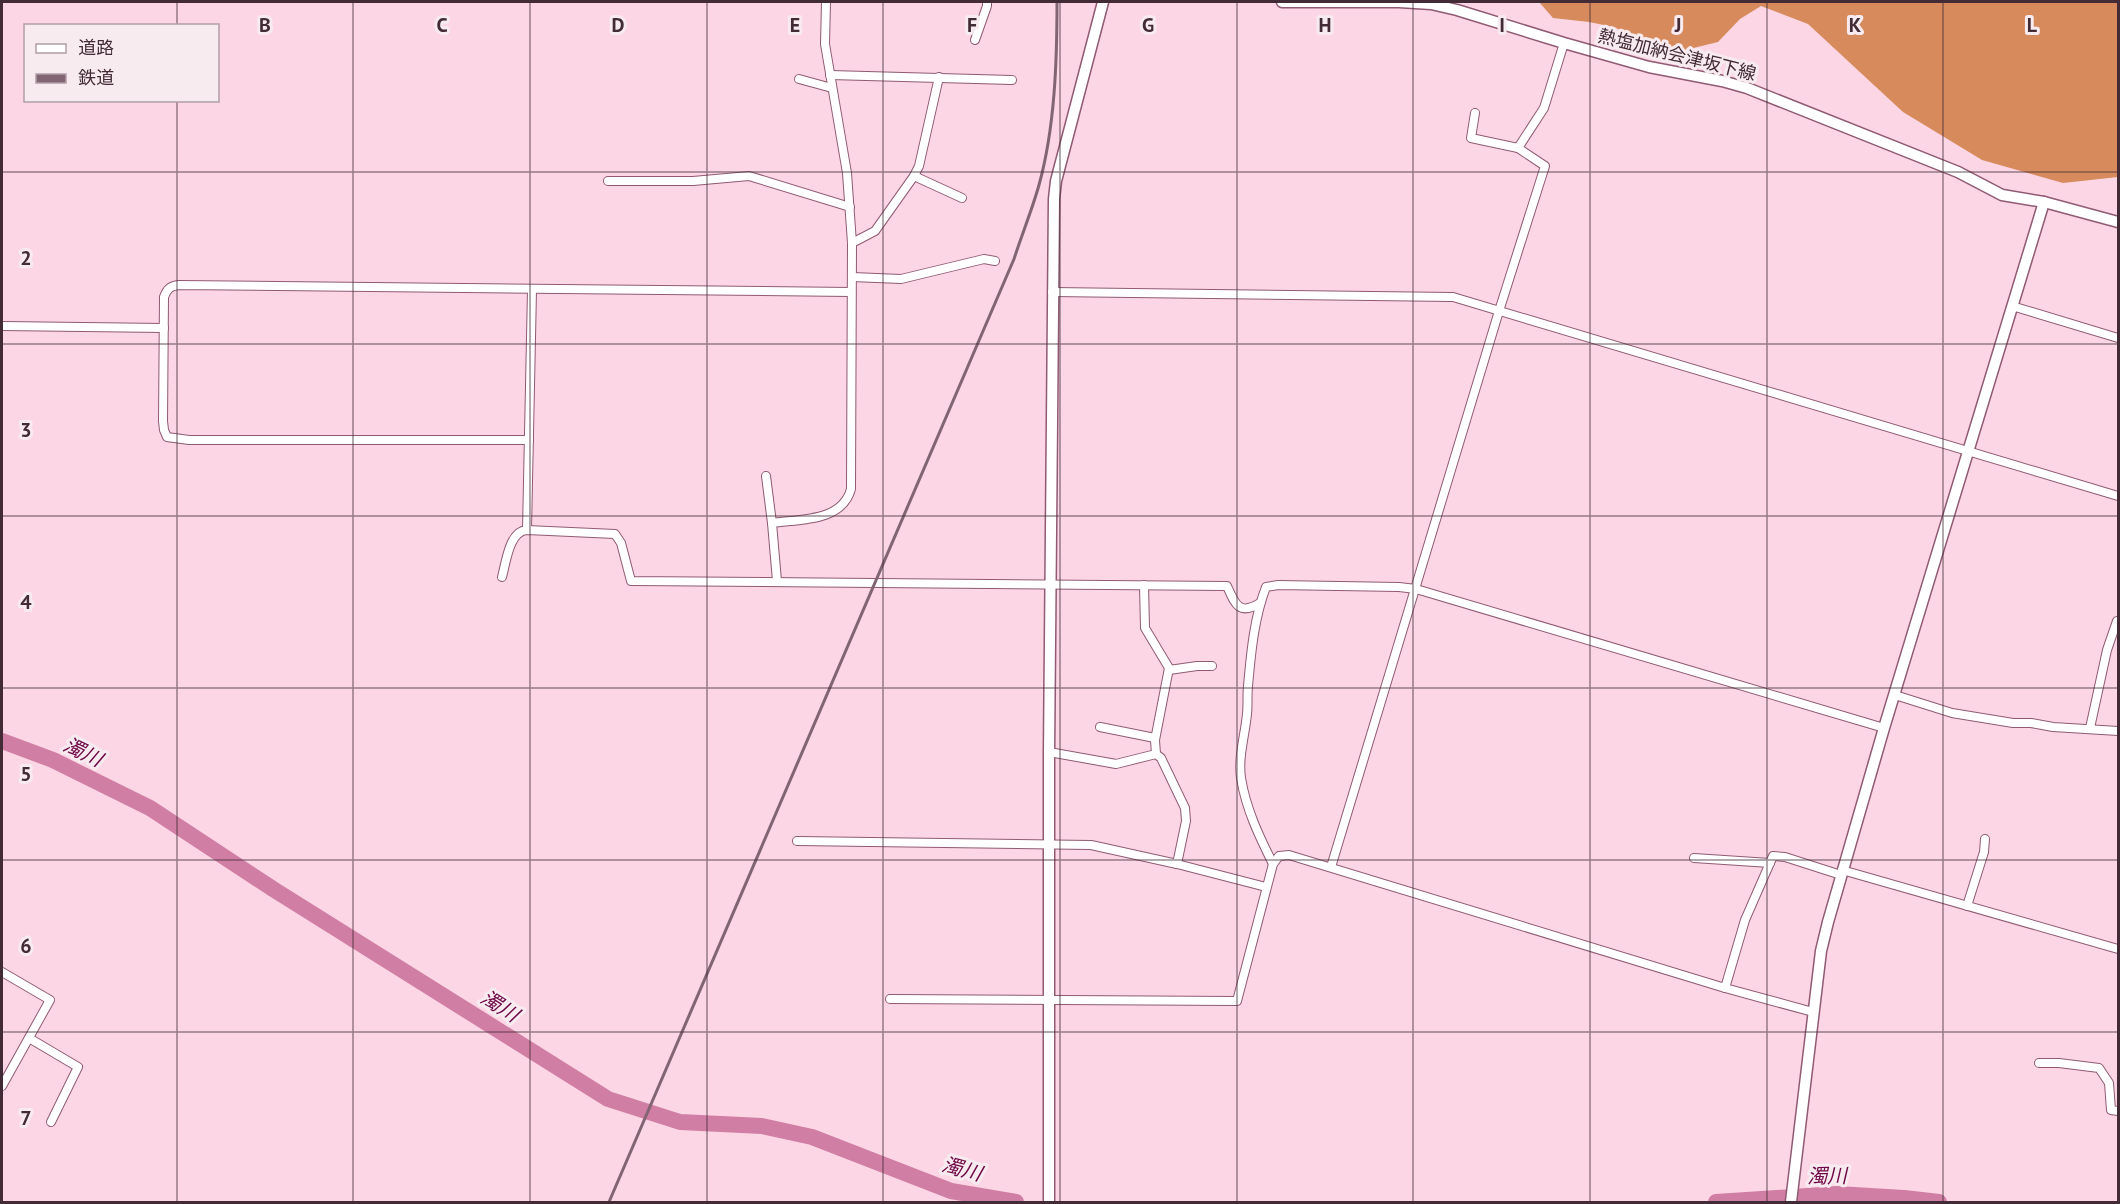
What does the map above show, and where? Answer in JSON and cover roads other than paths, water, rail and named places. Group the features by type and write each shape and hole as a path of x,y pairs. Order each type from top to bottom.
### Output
{"street":[{"path":"772,523 824,516 840,508 849,497 851,489 852,243 847,173 824,33 826,2"},
{"path":"975,40 987,2"},
{"path":"1049,1203 1049,752 1054,199 1056,181 1103,2"},
{"name":"熱塩加納会津坂下線","path":"1282,2 1431,4 1457,10 1649,67 1747,88 1958,171 2002,195 2044,202 2118,222"},
{"path":"1518,148 1544,108 1564,43"},
{"path":"830,75 1012,81"},
{"path":"852,243 875,231 914,176 919,166 939,77"},
{"path":"799,79 832,88"},
{"path":"1331,867 1545,166 1518,148 1471,138 1475,113"},
{"path":"608,181 693,181 749,176 850,207"},
{"path":"914,176 962,198"},
{"path":"1791,1203 1821,951 1884,728 2044,202"},
{"path":"852,277 896,279 980,259 995,261"},
{"path":"529,440 189,440 170,438 165,435 163,421 164,297 166,291 173,286 851,292"},
{"path":"527,530 532,290"},
{"path":"1052,292 1453,297 2118,496"},
{"path":"2012,306 2118,338"},
{"path":"2,326 164,328"},
{"path":"766,476 777,581"},
{"path":"502,578 514,537 518,532 527,530 615,534 621,543 631,581 1227,586 1234,603 1241,608 1251,608 1260,603"},
{"path":"1144,585 1143,621 1145,628 1167,662 1169,670 1155,738 1156,754 1161,758 1185,808 1186,821 1177,864"},
{"path":"1273,864 1253,825 1241,777 1254,631 1266,587 1278,585 1399,587 1416,590 1884,728"},
{"path":"2090,728 2107,650 2117,621"},
{"path":"1169,670 1212,666"},
{"path":"1895,695 1952,713 2013,723 2118,731"},
{"path":"1100,727 1155,738"},
{"path":"1049,752 1116,764 1156,754"},
{"path":"1967,906 1984,852 1985,839"},
{"path":"797,841 1101,846 1266,887"},
{"path":"890,999 1237,1001 1273,864 1279,856 1288,855 1814,1012"},
{"path":"1725,987 1745,920 1775,855 1967,906 2118,950"},
{"path":"1694,858 1770,863"},
{"path":"2,972 50,1000 2,1086"},
{"path":"29,1038 78,1067 51,1122"},
{"path":"2039,1063 2099,1068 2109,1083 2111,1110 2118,1111"}],"waterway":[{"name":"濁川","path":"2,741 53,760 150,808 273,889 608,1099 680,1122 762,1126 812,1137 951,1191 1016,1202"},
{"name":"濁川","path":"1716,1202 1837,1194 1939,1202"}],"railway":[{"path":"609,1202 1014,259 1039,185 1049,140 1056,71 1057,2"}]}
